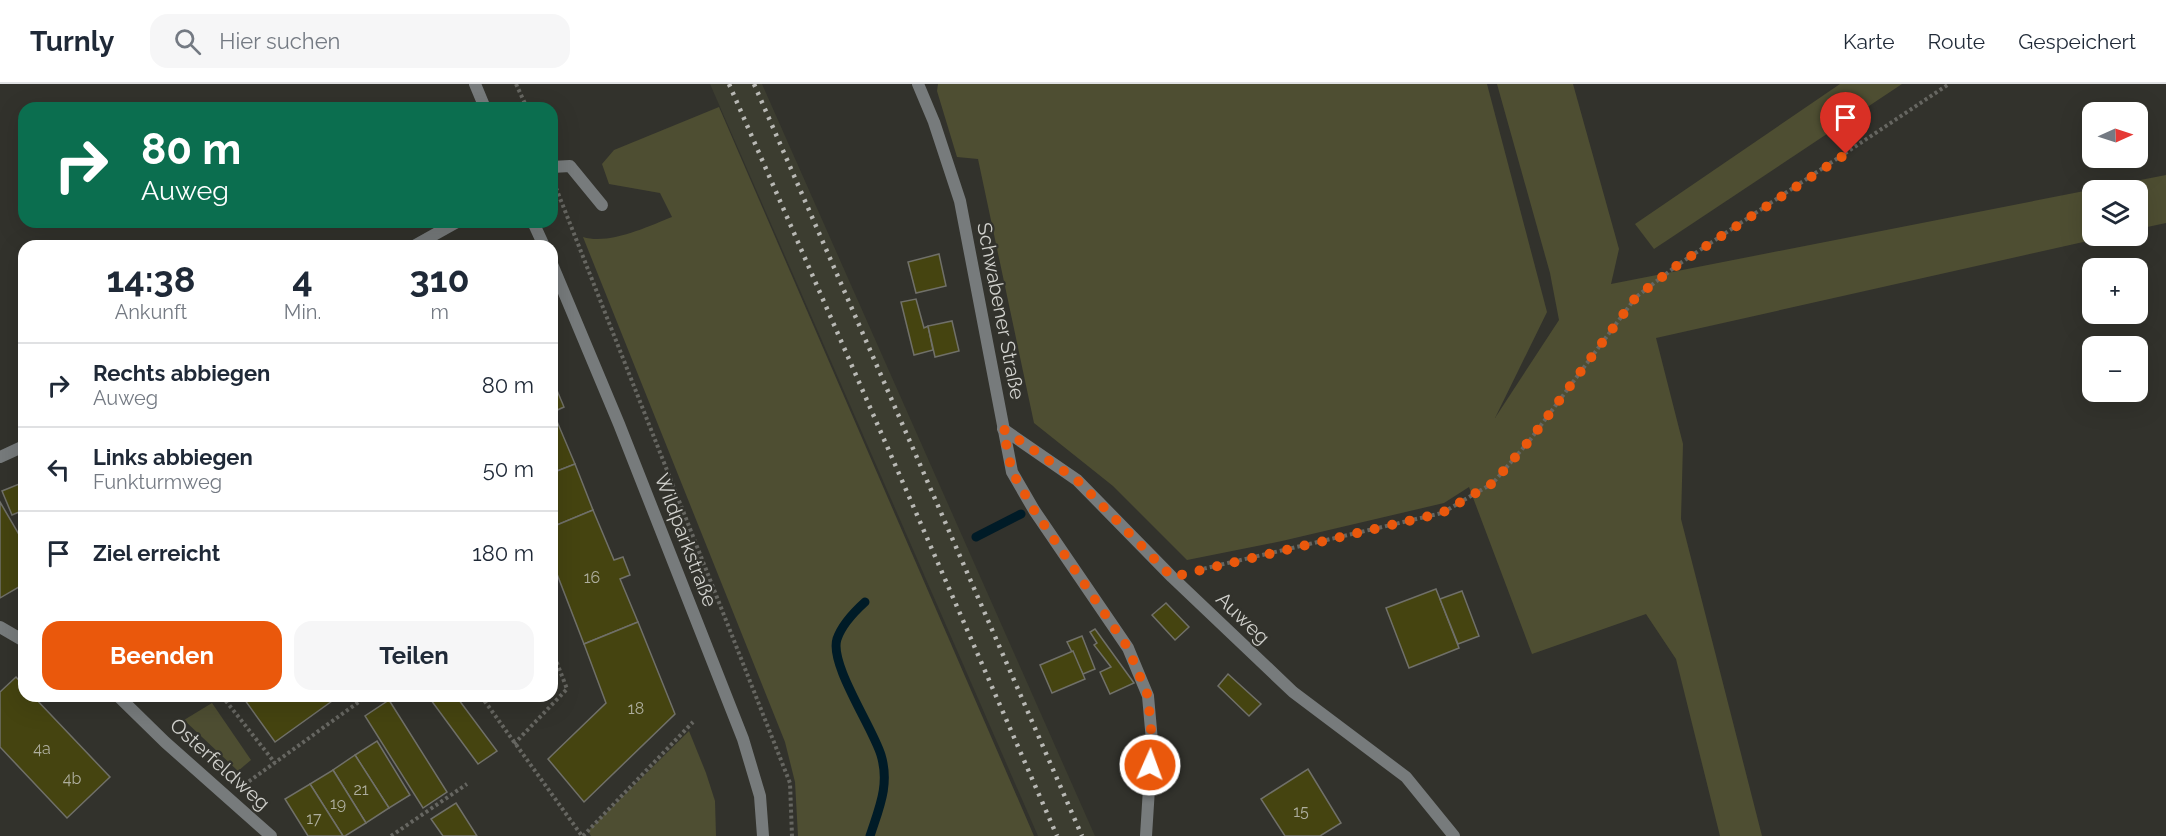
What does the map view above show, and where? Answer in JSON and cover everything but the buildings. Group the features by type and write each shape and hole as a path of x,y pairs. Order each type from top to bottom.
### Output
{"street":[{"path":"475,84 482,102"},
{"name":"Schwabener Straße","path":"918,84 934,122 960,201 1012,472 1034,510 1128,648 1148,696 1152,741 1146,836"},
{"path":"558,167 570,166 602,205"},
{"path":"425,240 446,228"},
{"name":"Wildparkstraße","path":"558,278 619,424 743,739 760,796 763,836"},
{"name":"Auweg","path":"1003,429 1077,480 1172,577 1293,692 1406,777 1454,836"},
{"path":"0,457 18,449"},
{"path":"0,627 18,638"},
{"name":"Osterfeldweg","path":"124,702 165,742 271,836"}],"path":[{"path":"516,84 524,102"},
{"path":"1172,577 1442,513 1493,483 1530,440 1636,297 1679,264 1949,84"},
{"path":"558,192 790,783 792,836"},
{"path":"558,666 567,689 558,698"},
{"path":"227,702 275,763"},
{"path":"228,797 359,702"},
{"path":"485,702 583,836 693,722"},
{"path":"514,744 554,702"},
{"path":"391,836 467,784"}],"shaded area":[{"path":"710,84 762,84 1095,836 1038,836"}],"green space":[{"path":"938,84 1487,84 1547,312 1495,418 1559,320 1550,273 1497,84 1573,84 1619,249 1611,284 2082,191 2082,242 1656,338 1683,444 1681,519 1762,836 1720,836 1676,659 1646,614 1532,654 1469,487 1444,503 1282,541 1187,560 1113,486 1034,423 978,159 957,157 937,91"},
{"path":"1840,84 1902,84 1654,249 1635,224"},
{"path":"719,107 1034,836 798,836 795,782 785,742 583,237 604,239 616,237 672,217 660,193 609,184 602,164 614,150"},
{"path":"2166,175 2166,223 2148,227 2148,180 2141,180"},
{"path":"212,703 251,760 238,771 184,720"},
{"path":"689,731 715,801 716,836 591,836 588,831"}],"waterway":[{"path":"976,537 1021,514"},
{"path":"865,602 842,628 837,639 836,650 845,680 881,755 884,786 870,836"}],"railway":[{"path":"729,84 1057,836"},
{"path":"754,84 1082,836"}],"route":[{"path":"1150,765 1152,741 1148,696 1128,648 1034,510 1012,472 1003,429 1077,480 1172,577 1442,513 1493,483 1530,440 1636,297 1679,264 1846,154"}]}
